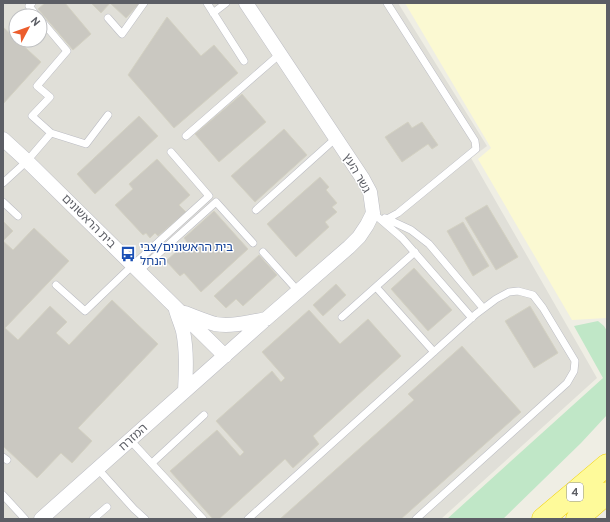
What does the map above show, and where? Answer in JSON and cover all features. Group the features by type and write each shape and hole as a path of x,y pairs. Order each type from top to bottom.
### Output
{"highway":[{"name":"4","path":"543,519 607,464"},
{"name":"4","path":"577,519 607,493"}],"street":[{"name":"גשר העץ","path":"246,3 363,179 381,218"},
{"name":"בית הראשונים","path":"3,139 225,356"},
{"path":"225,356 359,237 367,225 381,218"},
{"path":"176,308 196,318 216,324 237,324 266,319"},
{"path":"176,308 183,331 185,347 185,391"},
{"name":"המזרח","path":"42,519 225,356"}],"lane":[{"path":"108,18 122,34 144,3"},
{"path":"207,3 244,61"},
{"path":"213,13 226,3"},
{"path":"381,218 398,213 476,149 475,141 387,3"},
{"path":"48,28 67,51 37,86 50,97 32,116 51,133 86,144 108,115"},
{"path":"186,136 280,54"},
{"path":"3,183 27,161 51,133"},
{"path":"256,210 336,138"},
{"path":"136,268 209,196 171,152"},
{"path":"3,202 18,216"},
{"path":"56,285 84,311 216,202 253,243"},
{"path":"381,218 415,252 472,318"},
{"path":"381,218 411,230 429,244 483,308"},
{"path":"263,252 298,291"},
{"path":"342,318 415,252"},
{"path":"376,287 434,352"},
{"path":"248,519 483,308 509,292 518,291 533,295 543,308 575,361 574,371 567,383 416,519"},
{"path":"152,463 204,416"},
{"path":"130,440 203,519"},
{"path":"98,468 134,509 145,519"},
{"path":"3,494 25,519"},
{"path":"93,519 107,507"}],"shaded area":[{"path":"3,3 398,3 487,146 471,158 597,378 441,519 3,519"}],"green space":[{"path":"598,321 607,331 607,415 581,443 503,519 447,519 603,378 574,326"}],"sand":[{"path":"405,3 607,3 607,318 572,320 478,159 491,148"}],"building":[{"path":"45,3 65,3 91,34 73,50 48,21 48,8 39,8"},
{"path":"91,3 110,3 101,13"},
{"path":"110,3 140,3 126,18"},
{"path":"167,17 201,56 214,45 238,73 174,128 128,75"},
{"path":"3,27 8,32 8,48 26,48 41,62 3,104"},
{"path":"242,94 266,122 219,162 195,134"},
{"path":"139,116 158,136 95,194 77,174"},
{"path":"408,122 412,128 422,122 438,145 432,149 428,144 402,162 385,137"},
{"path":"284,129 307,155 255,202 231,176"},
{"path":"157,159 190,195 179,205 186,212 158,236 155,233 150,238 146,233 143,235 115,205 133,189 129,184"},
{"path":"320,177 329,187 326,190 337,203 332,207 337,212 325,222 329,227 296,257 267,224"},
{"path":"487,205 518,257 496,270 465,218"},
{"path":"214,211 248,249 201,292 184,273 180,276 166,261 187,242 184,238"},
{"path":"3,221 13,231 3,241"},
{"path":"463,222 489,266 473,276 447,231"},
{"path":"34,228 69,261 5,328 18,340 50,306 67,322 56,333 69,345 112,300 158,344 78,428 92,441 72,463 61,453 37,478 3,446 3,241 13,250"},
{"path":"259,255 277,275 243,306 236,299 226,308 214,296"},
{"path":"414,268 452,310 428,331 391,289"},
{"path":"336,284 346,295 323,316 313,305"},
{"path":"530,306 558,353 534,368 505,321"},
{"path":"309,310 340,344 368,319 401,356 313,436 319,444 293,468 285,459 219,519 213,519 170,471 217,430 240,456 244,452 216,421 272,371 281,382 285,378 262,352"},
{"path":"462,346 521,412 401,519 280,519 414,400 408,394"}],"place":[{"name":"בית הראשונים/צבי הנחל","path":"128,254"}]}
